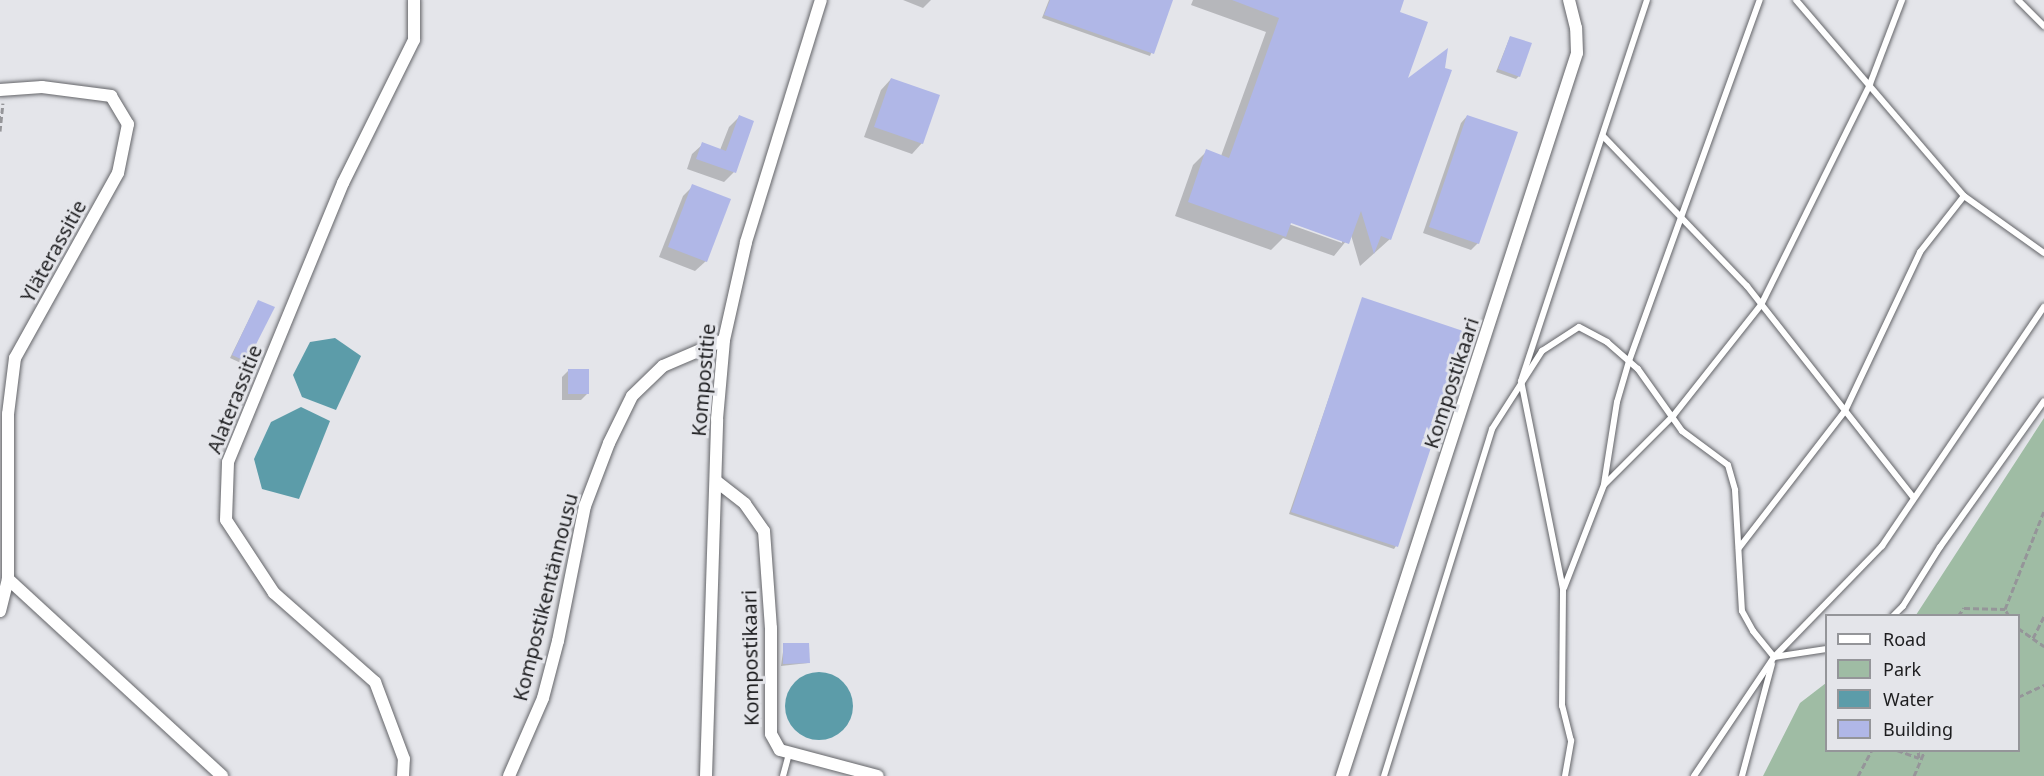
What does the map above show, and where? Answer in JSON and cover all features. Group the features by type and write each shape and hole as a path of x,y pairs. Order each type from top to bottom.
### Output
{"street":[{"name":"Alaterassitie","path":"403,776 404,759 375,682 274,593 226,520 228,462 343,183 414,40 414,0"},
{"name":"Kompostitie","path":"706,776 716,481 724,340 746,242 821,0"},
{"name":"Kompostikaari","path":"1342,776 1577,53 1576,28 1569,0"},
{"name":"Yläterassitie","path":"0,611 8,579 8,414 15,358 118,172 128,124 111,96 42,87 1,90"},
{"name":"Kompostikentännousu","path":"509,776 543,698 558,641 585,506 618,424 632,396 663,366 724,340"},
{"name":"Kompostikaari","path":"716,481 744,504 764,531 771,628 771,734 780,750 789,753"},
{"path":"8,579 222,776"},
{"path":"789,753 878,776"}],"lane":[{"path":"1565,776 1571,741 1562,706 1563,589 1521,381 1647,0"},
{"path":"1563,589 1604,485 1617,402 1629,361 1760,0"},
{"path":"1796,0 1964,196 2044,253"},
{"path":"1604,485 1673,416 1761,304 1870,84 1902,0"},
{"path":"2018,0 2044,26"},
{"path":"1603,136 1761,304 1913,498"},
{"path":"1739,548 1845,411 1920,252 1964,196"},
{"path":"1694,776 1774,657 1882,546 2044,307"},
{"path":"1384,776 1480,460 1521,381 1542,351 1579,327 1607,342 1629,361 1673,416 1682,431 1728,465 1735,490 1742,611 1774,657 1742,776"},
{"path":"1894,614 1903,606 1940,547 2044,401"},
{"path":"1774,657 1825,649"},
{"path":"783,776 789,753"}],"path":[{"path":"0,131 4,115 1,90"},
{"path":"2005,609 2044,511"},
{"path":"1959,614 1964,608 2005,609"},
{"path":"2005,609 2008,614"},
{"path":"2033,639 2044,616"},
{"path":"2020,629 2044,646"},
{"path":"2020,697 2044,685"},
{"path":"1858,776 1871,752"},
{"path":"1902,752 1919,758"},
{"path":"1918,752 1919,758"},
{"path":"1914,776 1919,758 1924,752"}],"green space":[{"path":"2044,418 2044,776 1763,776 1800,703 1825,684 1825,752 2020,752 2020,614 1917,614"}],"water":[{"path":"335,338 361,356 336,410 302,397 293,375 310,342"},
{"path":"301,407 330,421 299,499 262,489 254,459 271,422"},
{"path":"819,672 832,675 843,682 850,693 853,706 850,719 843,730 832,737 819,740 806,737 795,730 788,719 785,706 788,693 795,682 806,675"}],"building":[{"path":"1050,0 1173,0 1154,54 1044,15"},
{"path":"1232,0 1404,0 1400,12 1428,22 1408,78 1448,48 1445,68 1452,70 1391,240 1381,236 1374,254 1361,211 1349,244 1291,223 1286,237 1188,202 1206,149 1229,158 1279,18"},
{"path":"1510,36 1532,43 1520,77 1498,69"},
{"path":"891,78 940,95 923,144 874,127"},
{"path":"739,115 754,121 736,173 696,159 702,142 726,151"},
{"path":"1467,115 1518,132 1479,244 1429,227"},
{"path":"692,184 731,199 707,262 668,247"},
{"path":"1362,297 1469,333 1398,547 1291,512"},
{"path":"258,300 275,307 247,362 232,355"},
{"path":"568,369 589,369 589,394 568,394"},
{"path":"783,643 809,643 810,663 783,664"}]}
